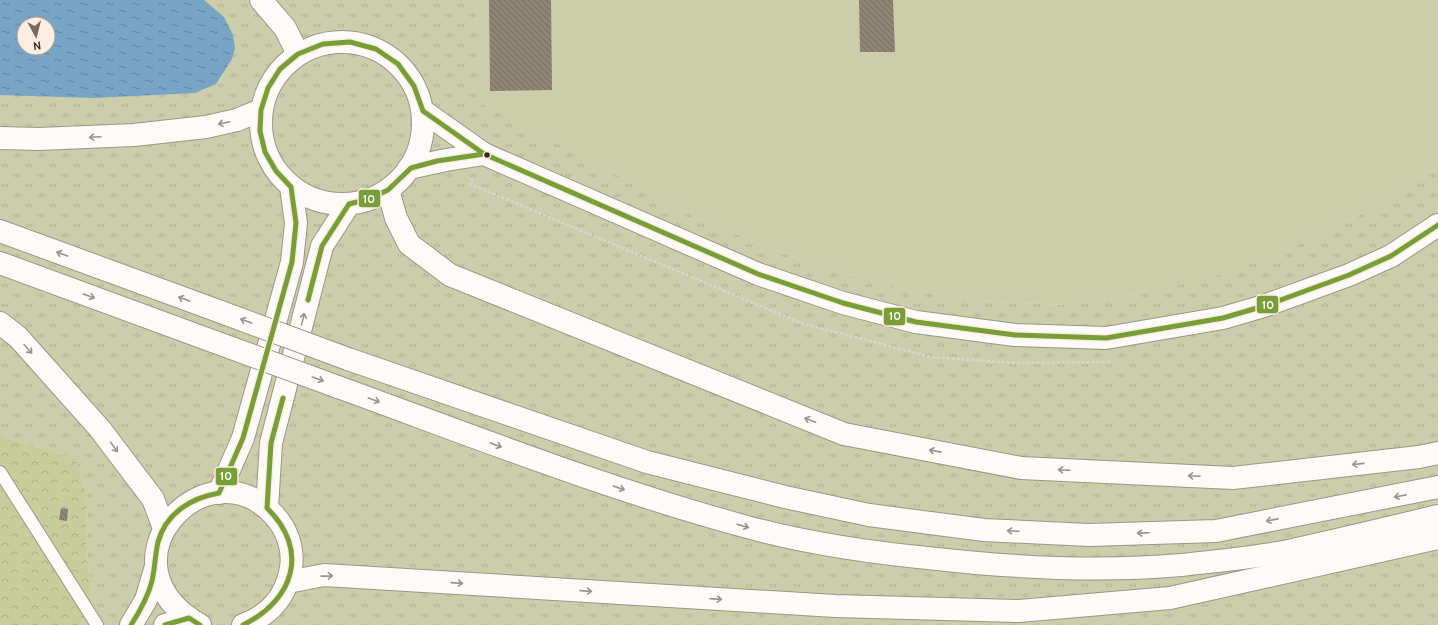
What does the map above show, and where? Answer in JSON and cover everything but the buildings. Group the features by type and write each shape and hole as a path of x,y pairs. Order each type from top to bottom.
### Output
{"main road":[{"path":"261,0 286,28 298,54"},
{"path":"350,42 376,49 398,64 414,86 423,111 423,131 419,150 400,180 388,190 369,200 349,204 328,203 315,200 291,187 276,171 265,152 260,131 261,110 268,88 280,69 298,54 323,44 350,42"},
{"path":"0,138 39,139 134,135 206,127 237,120 261,110"},
{"path":"423,111 484,154 758,274 836,301 916,322 1015,335 1106,338 1223,318 1264,306 1348,275 1391,256 1438,225"},
{"path":"409,168 484,154"},
{"path":"219,493 243,438 292,262 296,223 291,187"},
{"path":"388,190 396,218 410,244 450,275 844,434 1021,468 1233,478 1419,457 1438,453"},
{"path":"267,508 271,443 322,246 349,204"},
{"path":"0,231 348,359 647,462 786,497 869,515 977,529 1088,535 1216,531 1438,488"},
{"path":"0,263 550,465 660,502 748,528 799,540 892,555 1011,567 1114,568 1181,565 1285,552 1438,516"},
{"path":"0,323 18,337 100,429 153,499 164,528"},
{"path":"131,625 146,600 156,566 157,547 164,528 178,511 196,498 219,493 241,495 252,499 267,508 281,523 289,542 292,562 288,582 281,597 270,611 256,620 243,625"},
{"path":"288,582 324,575 835,606 1019,611 1170,598 1438,538"},
{"path":"156,566 161,587 173,605 195,622"},
{"path":"165,625 195,622"}],"lane":[{"path":"0,472 97,625"}],"green space":[{"path":"0,0 476,0 479,102 700,219 810,264 908,290 992,302 1068,305 1134,295 1262,257 1315,238 1369,210 1438,167 1438,625 79,625 93,606 86,550 87,497 75,458 0,436"},
{"path":"476,0 1438,0 1438,167 1369,210 1315,238 1207,279 1134,295 1068,305 992,302 908,290 810,264 700,219 478,102"},
{"path":"0,436 75,458 87,497 86,550 93,606 79,625 0,625"}],"water":[{"path":"0,0 204,0 224,17 233,35 235,48 232,59 216,84 195,93 94,98 0,95"}],"transit line":[{"name":"10","path":"131,625 141,609 148,593 153,576 158,542 167,523 181,508 209,495 219,493 243,438 292,262 296,223 291,187 276,171 265,152 260,131 261,110 268,88 280,69 298,54 323,44 350,42 376,49 398,64 414,86 423,111 484,154 758,274 843,303 916,322 1015,335 1106,338 1223,318 1264,306 1349,275 1391,256 1438,225"},
{"name":"10","path":"308,300 322,246 349,204 369,199 388,190 411,168 437,161 484,154"},
{"name":"10","path":"243,625 260,615 274,602 284,588 290,573 292,557 289,540 280,524 267,508 271,443 283,398"},
{"name":"10","path":"165,625 189,618 200,625"}]}
